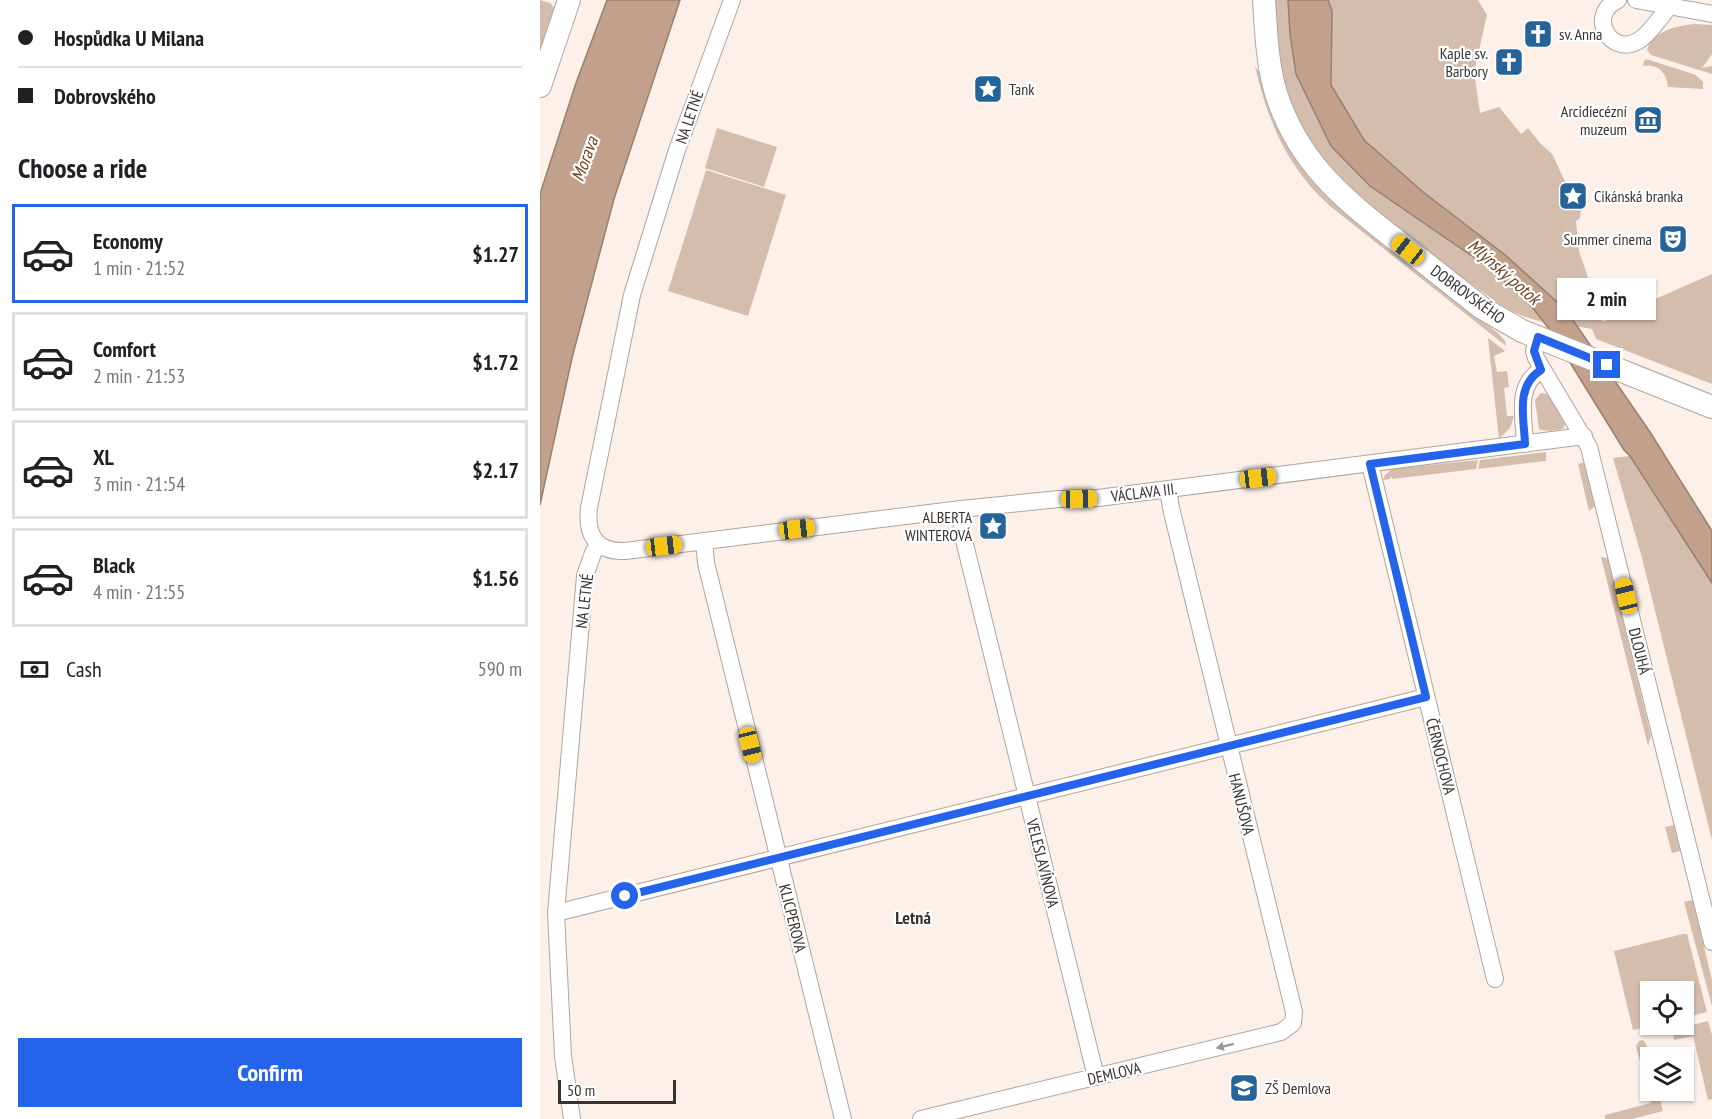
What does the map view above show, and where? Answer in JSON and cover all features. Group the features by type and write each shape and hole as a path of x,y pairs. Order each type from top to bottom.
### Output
{"main road":[{"name":"DOBROVSKÉHO","path":"1264,0 1270,68 1276,92 1296,140 1317,170 1353,207 1499,319 1712,407"},
{"path":"540,86 567,1"}],"street":[{"name":"NA LETNÉ","path":"572,1119 563,1056 556,913 585,576 592,553 598,544 588,528 589,508 632,295 677,150 732,0"},
{"path":"1618,0 1608,7 1603,23 1612,40 1623,44 1633,44 1642,38 1670,6"},
{"path":"1636,0 1712,14"},
{"name":"DLOUHÁ","path":"1538,337 1534,351 1541,370 1584,436 1592,458 1712,942"},
{"path":"1525,444 1523,399 1525,386 1531,376 1541,370"},
{"name":"VÁCLAVA III.","path":"598,544 614,551 961,509 1059,499 1098,498 1584,436"},
{"name":"ČERNOCHOVA","path":"1370,464 1495,979"},
{"name":"HANUŠOVA","path":"1168,489 1228,747 1294,1012"},
{"name":"VELESLAVÍNOVA","path":"961,509 962,532 1096,1077"},
{"name":"KLICPEROVA","path":"704,541 706,562 843,1119"},
{"path":"556,913 1426,697"},
{"name":"DEMLOVA","path":"921,1119 1281,1032 1293,1023 1294,1012"}],"shaded area":[{"path":"540,0 550,3 556,10 540,61"},
{"path":"1275,0 1478,0 1487,15 1474,72 1480,113 1499,107 1521,134 1528,128 1552,154 1573,198 1582,200 1580,218 1576,221 1579,251 1603,322 1712,274 1712,384 1596,339 1592,329 1580,327 1570,331 1520,315 1502,306 1387,224 1308,146 1282,85"},
{"path":"1694,24 1712,25 1712,54 1702,68 1712,66 1712,74 1651,55 1647,50 1654,38 1660,34 1673,28"},
{"path":"1646,59 1696,75 1703,82 1703,89 1668,87 1666,77 1661,70 1653,66 1643,66"},
{"path":"1255,66 1260,73 1291,151 1311,180 1354,220 1499,334 1506,346 1315,192 1291,160 1281,142 1266,105"},
{"path":"717,128 777,147 764,187 705,168"},
{"path":"706,170 786,195 748,316 668,291"},
{"path":"1488,338 1505,351 1494,356 1497,372 1507,371 1509,387 1504,388 1507,416 1514,416 1510,428 1499,439"},
{"path":"1541,393 1547,394 1565,421 1564,428 1552,431 1539,429 1535,400"},
{"path":"1546,452 1546,461 1478,469 1480,460"},
{"path":"1630,456 1712,583 1712,840 1642,558 1613,458"},
{"path":"1478,460 1476,469 1392,479 1392,476 1390,479 1383,480 1392,469"},
{"path":"1585,462 1595,506 1589,511 1578,464"},
{"path":"1601,557 1608,558 1651,736 1648,746"},
{"path":"1674,825 1681,851 1672,853 1665,827"},
{"path":"1693,900 1712,980 1712,1006 1684,902"},
{"path":"1687,934 1707,1012 1694,1015 1694,981 1640,981 1640,1028 1633,1030 1614,951"},
{"path":"1708,1021 1712,1035 1712,1099 1708,1100 1693,1036 1674,1040 1673,1035 1694,1035 1694,1024"},
{"path":"1643,1040 1647,1047 1640,1047 1640,1061 1636,1046 1639,1041"},
{"path":"1650,1101 1660,1101 1663,1111 1632,1119 1605,1119 1605,1115 1651,1103"}],"water":[{"name":"Morava","path":"607,0 680,0 614,199 572,358 540,505 540,194 576,83"},
{"name":"Mlýnský potok","path":"1288,0 1328,0 1332,11 1331,85 1364,140 1423,192 1504,254 1566,310 1650,432 1712,531 1712,583 1624,450 1550,330 1532,307 1499,276 1370,186 1331,146 1296,74"}],"place":[{"name":"sv. Anna","path":"1538,34"},
{"name":"Kaple sv. Barbory","path":"1509,62"},
{"name":"Tank","path":"988,89"},
{"name":"Arcidiecézní muzeum","path":"1648,120"},
{"name":"Cikánská branka","path":"1573,196"},
{"name":"Summer cinema","path":"1673,239"},
{"name":"ALBERTA WINTEROVÁ","path":"993,526"},
{"name":"ZŠ Demlova","path":"1244,1088"}],"district":[{"name":"Letná","path":"913,918"}],"route":[{"path":"625,896 1426,697 1370,464 1525,444 1523,399 1525,386 1531,376 1541,370 1534,351 1538,337 1607,365"}]}
